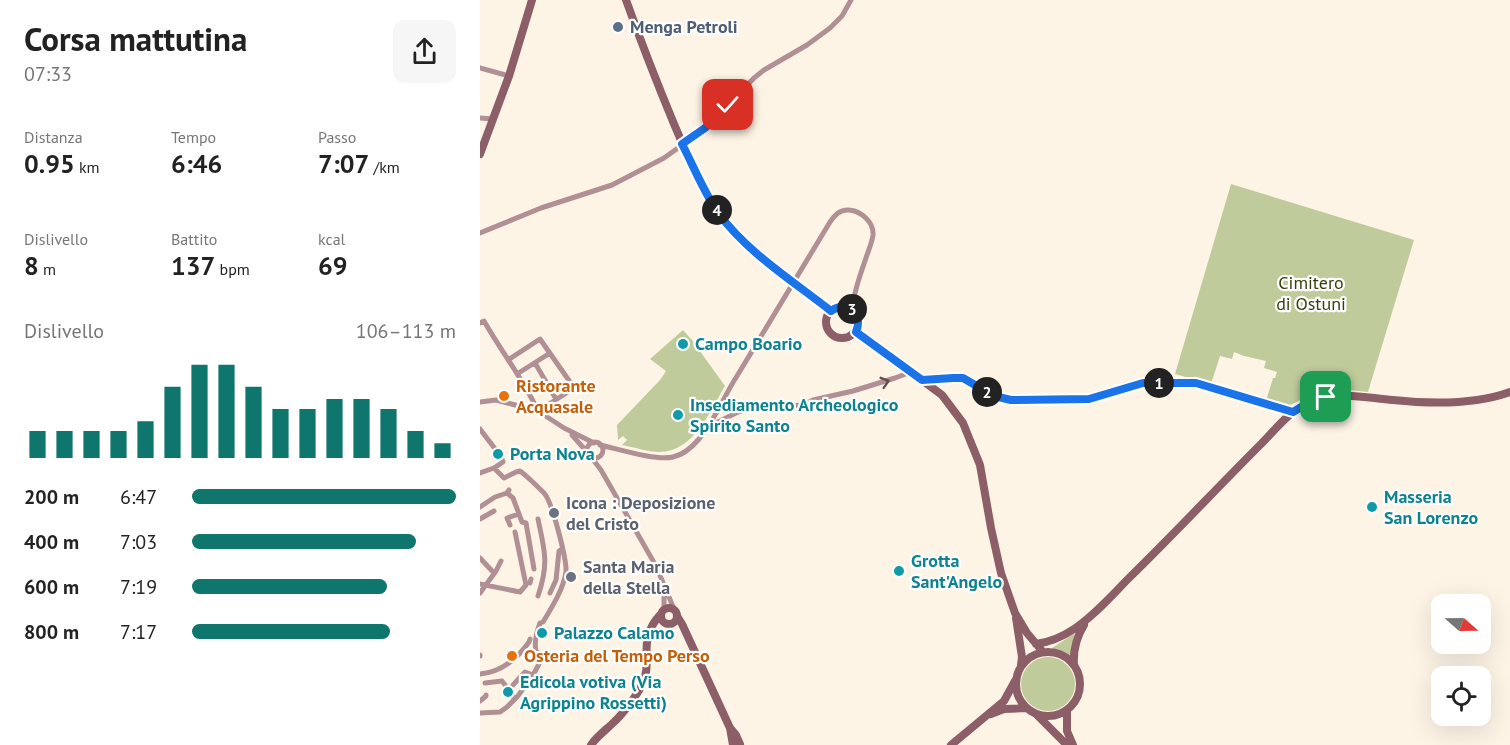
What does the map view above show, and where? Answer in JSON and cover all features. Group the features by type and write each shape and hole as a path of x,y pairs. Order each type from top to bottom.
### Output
{"street":[{"path":"480,154 484,134 493,119 509,76 532,0"},
{"path":"626,0 682,144 702,186 719,214 762,257 831,311"},
{"path":"480,233 531,212 612,184 664,158 705,128 764,70 807,45 830,28 842,16 852,0"},
{"path":"480,69 509,76"},
{"path":"480,118 493,119"},
{"path":"587,452 589,445 662,458 673,457 699,440 830,222 838,213 847,209 862,214 870,222 873,234 854,292 852,309"},
{"path":"838,306 852,309 858,317 856,332 842,339 832,335 826,326 827,316 838,306"},
{"path":"482,322 517,374 538,411"},
{"path":"856,332 942,395 963,423 980,465 1001,573 1015,613 1022,657 1016,680 1004,701 951,745"},
{"path":"508,360 540,339 570,382 568,392 538,411"},
{"path":"517,374 550,353"},
{"path":"534,363 556,399"},
{"path":"708,427 750,408 804,405 813,399 853,391 911,372"},
{"path":"922,380 963,378 994,396 1011,400 1089,399 1143,383 1196,383 1293,412"},
{"path":"1045,652 1060,638 1086,621 1293,412 1313,400 1344,396 1452,402 1498,396 1510,392"},
{"path":"480,393 482,401 496,400 538,411 601,448"},
{"path":"564,428 581,444 601,470 656,566 664,585 672,618"},
{"path":"480,429 496,450"},
{"path":"591,457 596,458 601,448"},
{"path":"601,448 601,470"},
{"path":"480,474 494,468 502,460"},
{"path":"480,713 500,712 533,675 539,664 540,654 536,651 535,644 540,623 543,622 562,587 566,573 566,564 553,510 544,493 520,471 504,478 494,468"},
{"path":"480,507 508,491 522,522 526,523 534,569"},
{"path":"480,519 494,511"},
{"path":"510,525 507,518 519,514"},
{"path":"538,519 546,559 543,582 538,596"},
{"path":"482,585 520,592 525,585 515,532"},
{"path":"550,593 556,580 559,551 562,549"},
{"path":"480,558 494,573"},
{"path":"480,593 482,585 494,573 501,561"},
{"path":"664,585 662,621 672,618"},
{"path":"591,745 616,721 641,687 646,669 647,640 652,625 668,608 672,618 684,631 730,728 736,735 737,745"},
{"path":"1015,613 1027,633 1045,652"},
{"path":"651,630 672,618"},
{"path":"1074,665 1076,638 1086,621"},
{"path":"1036,644 1060,638"},
{"path":"514,699 502,681 485,685 482,674 508,665 519,656 530,639"},
{"path":"1021,666 1035,655 1045,652 1058,653 1067,658 1079,674 1078,694 1074,703 1067,710 1058,715 1036,714"},
{"path":"513,684 525,672 533,675"},
{"path":"1016,680 1016,690 1020,700 1067,745"},
{"path":"480,701 486,695"},
{"path":"984,717 1004,709 1027,708"},
{"path":"1067,710 1067,731 1074,745"}],"green space":[{"name":"Cimitero di Ostuni","path":"1231,184 1414,240 1368,392 1323,389 1286,407 1266,401 1277,372 1264,368 1266,361 1234,352 1232,359 1220,356 1211,384 1175,374"},
{"path":"683,330 725,386 700,428 682,445 659,452 622,445 627,440 623,436 618,440 617,425 666,371 650,359"},
{"path":"1075,633 1070,657 1053,650 1052,648"},
{"path":"1043,657 1053,657 1063,661 1071,669 1075,684 1071,699 1063,707 1053,711 1043,711 1033,707 1025,699 1021,689 1021,679 1025,669 1033,661"}],"place":[{"name":"Menga Petroli","path":"618,27"},
{"name":"Campo Boario","path":"683,344"},
{"name":"Ristorante Acquasale","path":"504,396"},
{"name":"Insediamento Archeologico Spirito Santo","path":"678,415"},
{"name":"Porta Nova","path":"498,454"},
{"name":"Masseria San Lorenzo","path":"1372,507"},
{"name":"Icona : Deposizione del Cristo","path":"554,513"},
{"name":"Grotta Sant'Angelo","path":"899,571"},
{"name":"Santa Maria della Stella","path":"571,577"},
{"name":"Palazzo Calamo","path":"542,633"},
{"name":"Osteria del Tempo Perso","path":"512,656"},
{"name":"Edicola votiva (Via Agrippino Rossetti)","path":"508,692"}],"route":[{"path":"728,105 696,136 682,144 702,186 719,214 762,257 831,311 838,306 852,309 859,322 856,332 922,380 963,378 994,396 1011,400 1089,399 1143,383 1196,383 1293,412 1313,400 1326,397"}]}
